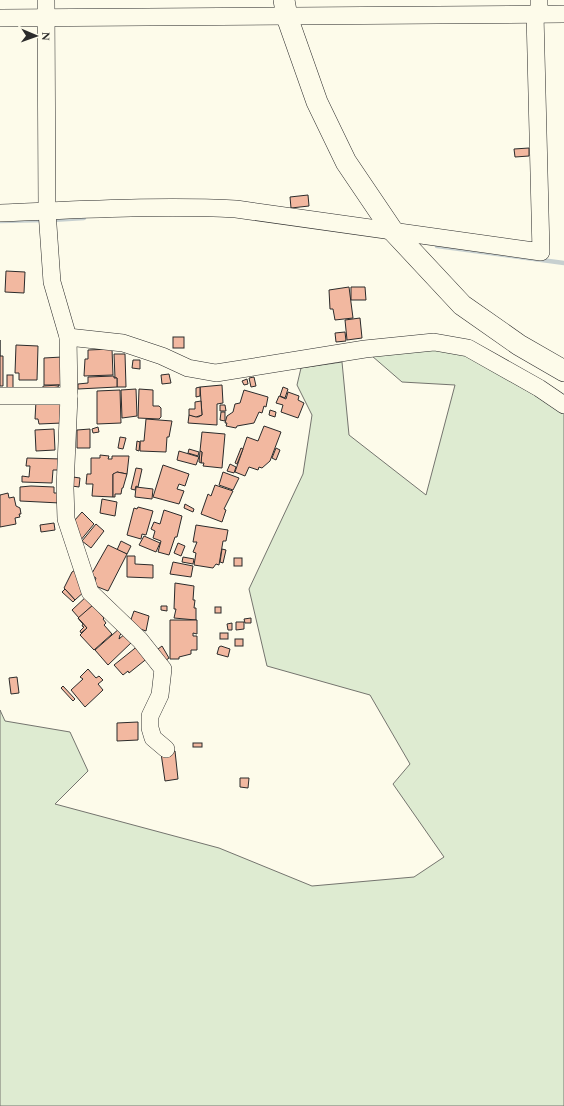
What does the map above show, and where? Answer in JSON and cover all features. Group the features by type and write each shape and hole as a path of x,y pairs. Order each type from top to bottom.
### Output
{"main road":[{"path":"286,8 317,102 346,162 392,230 462,305 518,345 564,371"}],"street":[{"path":"46,0 47,211 52,282 68,337 69,396 65,488 66,519 90,592 140,640 164,669 160,694 150,716 150,728 152,738 166,749"},
{"path":"0,18 46,18 286,8 539,7 564,14"},
{"path":"0,213 195,207 236,209 541,252 535,14 539,7"},
{"path":"68,337 123,343 162,356 188,368 216,373 365,349 434,342 468,348 540,388 564,405"},
{"path":"0,396 69,396"}],"green space":[{"path":"451,347 564,412 564,1106 0,1106 0,710 5,721 70,732 88,771 55,804 219,848 312,886 414,877 444,857 393,784 410,764 370,695 267,666 249,589 303,474 312,415 297,385 301,368 342,362 349,435 426,495 455,385 402,382 372,356"}],"building":[{"path":"529,148 529,156 515,157 514,149"},
{"path":"308,195 309,206 291,208 290,197"},
{"path":"6,271 25,272 24,293 5,292"},
{"path":"349,287 353,318 335,320 333,309 330,309 329,290"},
{"path":"351,287 365,287 366,300 351,300"},
{"path":"360,318 362,338 347,340 345,320"},
{"path":"345,332 346,341 336,342 335,333"},
{"path":"173,337 184,337 184,348 173,348"},
{"path":"16,345 38,346 37,380 19,380 19,373 15,373"},
{"path":"112,349 113,375 84,376 85,359 88,359 88,350"},
{"path":"114,354 125,354 126,387 117,387"},
{"path":"0,356 3,356 3,386 0,386"},
{"path":"62,357 62,385 44,385 44,358"},
{"path":"133,360 140,360 140,369 132,368"},
{"path":"169,374 171,383 162,384 161,375"},
{"path":"7,375 13,375 13,391 7,391"},
{"path":"114,376 114,378 117,378 117,387 78,389 78,384 88,383 88,377"},
{"path":"254,377 256,386 251,387 249,378"},
{"path":"247,379 248,384 244,385 242,381"},
{"path":"59,385 58,387 43,389 43,386"},
{"path":"222,385 223,403 217,404 217,425 188,423 189,415 198,417 202,415 200,387"},
{"path":"200,387 200,396 196,397 196,388"},
{"path":"283,387 288,389 285,398 280,396"},
{"path":"136,389 137,416 122,418 121,390"},
{"path":"139,389 153,390 153,406 159,406 161,408 161,417 159,419 138,418"},
{"path":"120,390 121,423 97,424 97,391"},
{"path":"244,390 268,397 266,407 264,406 262,413 259,412 254,423 237,426 236,428 226,426 227,423 225,423 227,416 233,412 235,404 240,403"},
{"path":"288,392 299,396 298,400 304,403 298,418 281,412 283,405 276,403 279,396 286,399"},
{"path":"61,400 62,423 39,424 38,419 35,419 36,401"},
{"path":"201,401 202,415 196,417 189,415 189,409 195,409 195,402"},
{"path":"220,405 225,405 226,411 220,411"},
{"path":"270,410 276,412 275,417 269,415"},
{"path":"221,412 225,412 225,421 220,420"},
{"path":"146,419 172,421 169,437 167,437 166,452 140,451 140,441 144,441"},
{"path":"264,426 281,432 270,461 262,468 259,467 258,470 249,467 245,476 235,472 247,437 258,441"},
{"path":"98,427 99,432 93,433 92,429"},
{"path":"54,429 55,450 36,451 35,430"},
{"path":"90,429 90,448 77,448 77,430"},
{"path":"202,432 225,434 222,468 203,466 204,463 201,463 202,452 200,451"},
{"path":"120,437 126,438 123,449 118,448"},
{"path":"137,441 140,442 139,451 136,450"},
{"path":"241,448 243,449 237,464 235,463"},
{"path":"276,448 280,450 276,460 272,458"},
{"path":"189,449 199,452 198,456 188,453"},
{"path":"179,451 199,457 196,465 177,460"},
{"path":"200,451 202,452 201,463 199,462"},
{"path":"100,455 109,456 108,459 112,459 112,456 129,456 127,474 117,472 117,474 113,474 113,497 92,496 93,484 86,484 87,474 91,474 91,458 100,458"},
{"path":"27,458 62,459 61,470 53,470 52,483 22,482 22,476 29,477 30,466 26,466"},
{"path":"230,464 236,467 234,473 227,471"},
{"path":"163,465 189,474 185,486 179,484 177,489 184,491 179,504 153,497"},
{"path":"136,468 142,469 138,487 136,486 135,490 131,489"},
{"path":"117,472 127,474 121,494 115,494 115,497 113,497 113,474"},
{"path":"223,472 239,478 233,490 219,485"},
{"path":"73,477 80,478 79,487 72,486"},
{"path":"215,485 233,491 224,509 226,510 222,522 201,514 208,494 211,496"},
{"path":"20,487 54,487 54,493 60,493 60,503 20,501"},
{"path":"136,487 153,489 152,499 135,497"},
{"path":"8,493 9,498 14,497 16,506 20,508 21,514 19,514 20,517 15,518 16,524 0,527 0,495"},
{"path":"102,499 117,502 115,516 100,513"},
{"path":"185,504 194,509 193,512 184,508"},
{"path":"138,507 153,511 146,535 142,534 141,539 127,535 134,508 137,509"},
{"path":"164,510 182,516 177,537 175,537 169,555 158,552 161,541 153,538 155,531 151,529 154,522 160,524"},
{"path":"82,512 94,524 80,541 74,521"},
{"path":"54,523 55,530 41,532 40,525"},
{"path":"96,524 104,531 91,548 82,541"},
{"path":"196,525 228,530 226,541 223,541 219,565 216,564 213,568 194,565 196,553 193,552 197,542 193,542"},
{"path":"144,536 160,543 156,552 139,545"},
{"path":"121,541 131,546 127,554 117,550"},
{"path":"178,543 185,546 181,556 174,553"},
{"path":"108,545 127,554 108,591 93,585 96,578 91,575"},
{"path":"222,549 226,550 223,563 220,562"},
{"path":"127,556 135,556 135,564 153,565 153,578 127,577"},
{"path":"183,557 194,559 193,564 182,562"},
{"path":"234,558 242,558 242,566 234,566"},
{"path":"173,562 193,566 191,577 170,574"},
{"path":"77,569 86,590 75,600 64,588 72,572"},
{"path":"175,583 194,586 193,600 195,600 194,608 196,608 196,620 174,618 176,609 174,609"},
{"path":"65,589 75,600 73,602 62,592"},
{"path":"88,595 93,605 79,618 72,610"},
{"path":"93,605 104,618 103,619 106,623 104,625 112,634 94,650 80,635 87,628 78,618"},
{"path":"161,606 167,606 167,611 161,610"},
{"path":"215,607 221,607 221,613 215,613"},
{"path":"134,611 149,616 146,631 129,625"},
{"path":"78,618 87,628 81,633 80,631 84,627"},
{"path":"251,618 251,623 245,623 244,619"},
{"path":"170,620 197,620 197,634 193,633 193,636 197,636 197,650 191,650 191,654 179,657 179,659 170,659"},
{"path":"236,622 244,622 244,629 236,630"},
{"path":"232,623 232,630 228,630 227,624"},
{"path":"120,628 123,632 119,639 126,633 133,641 108,665 95,650"},
{"path":"220,633 228,633 228,639 220,639"},
{"path":"235,639 243,639 243,646 235,646"},
{"path":"139,645 149,657 129,673 128,671 123,675 114,665"},
{"path":"162,646 169,658 165,661 158,649"},
{"path":"221,646 230,649 228,657 217,654 219,647"},
{"path":"88,669 96,678 99,676 103,680 98,684 103,690 85,707 71,690 83,679 80,677"},
{"path":"17,677 19,693 11,694 9,678"},
{"path":"63,686 75,699 73,701 61,688"},
{"path":"138,722 138,740 117,741 117,723"},
{"path":"193,743 202,743 202,747 193,747"},
{"path":"175,751 178,779 165,781 161,753"},
{"path":"240,778 249,778 248,788 240,787"}],"waterway":[{"path":"52,220 84,218"},
{"path":"0,221 44,220"},
{"path":"437,246 564,263"}]}
